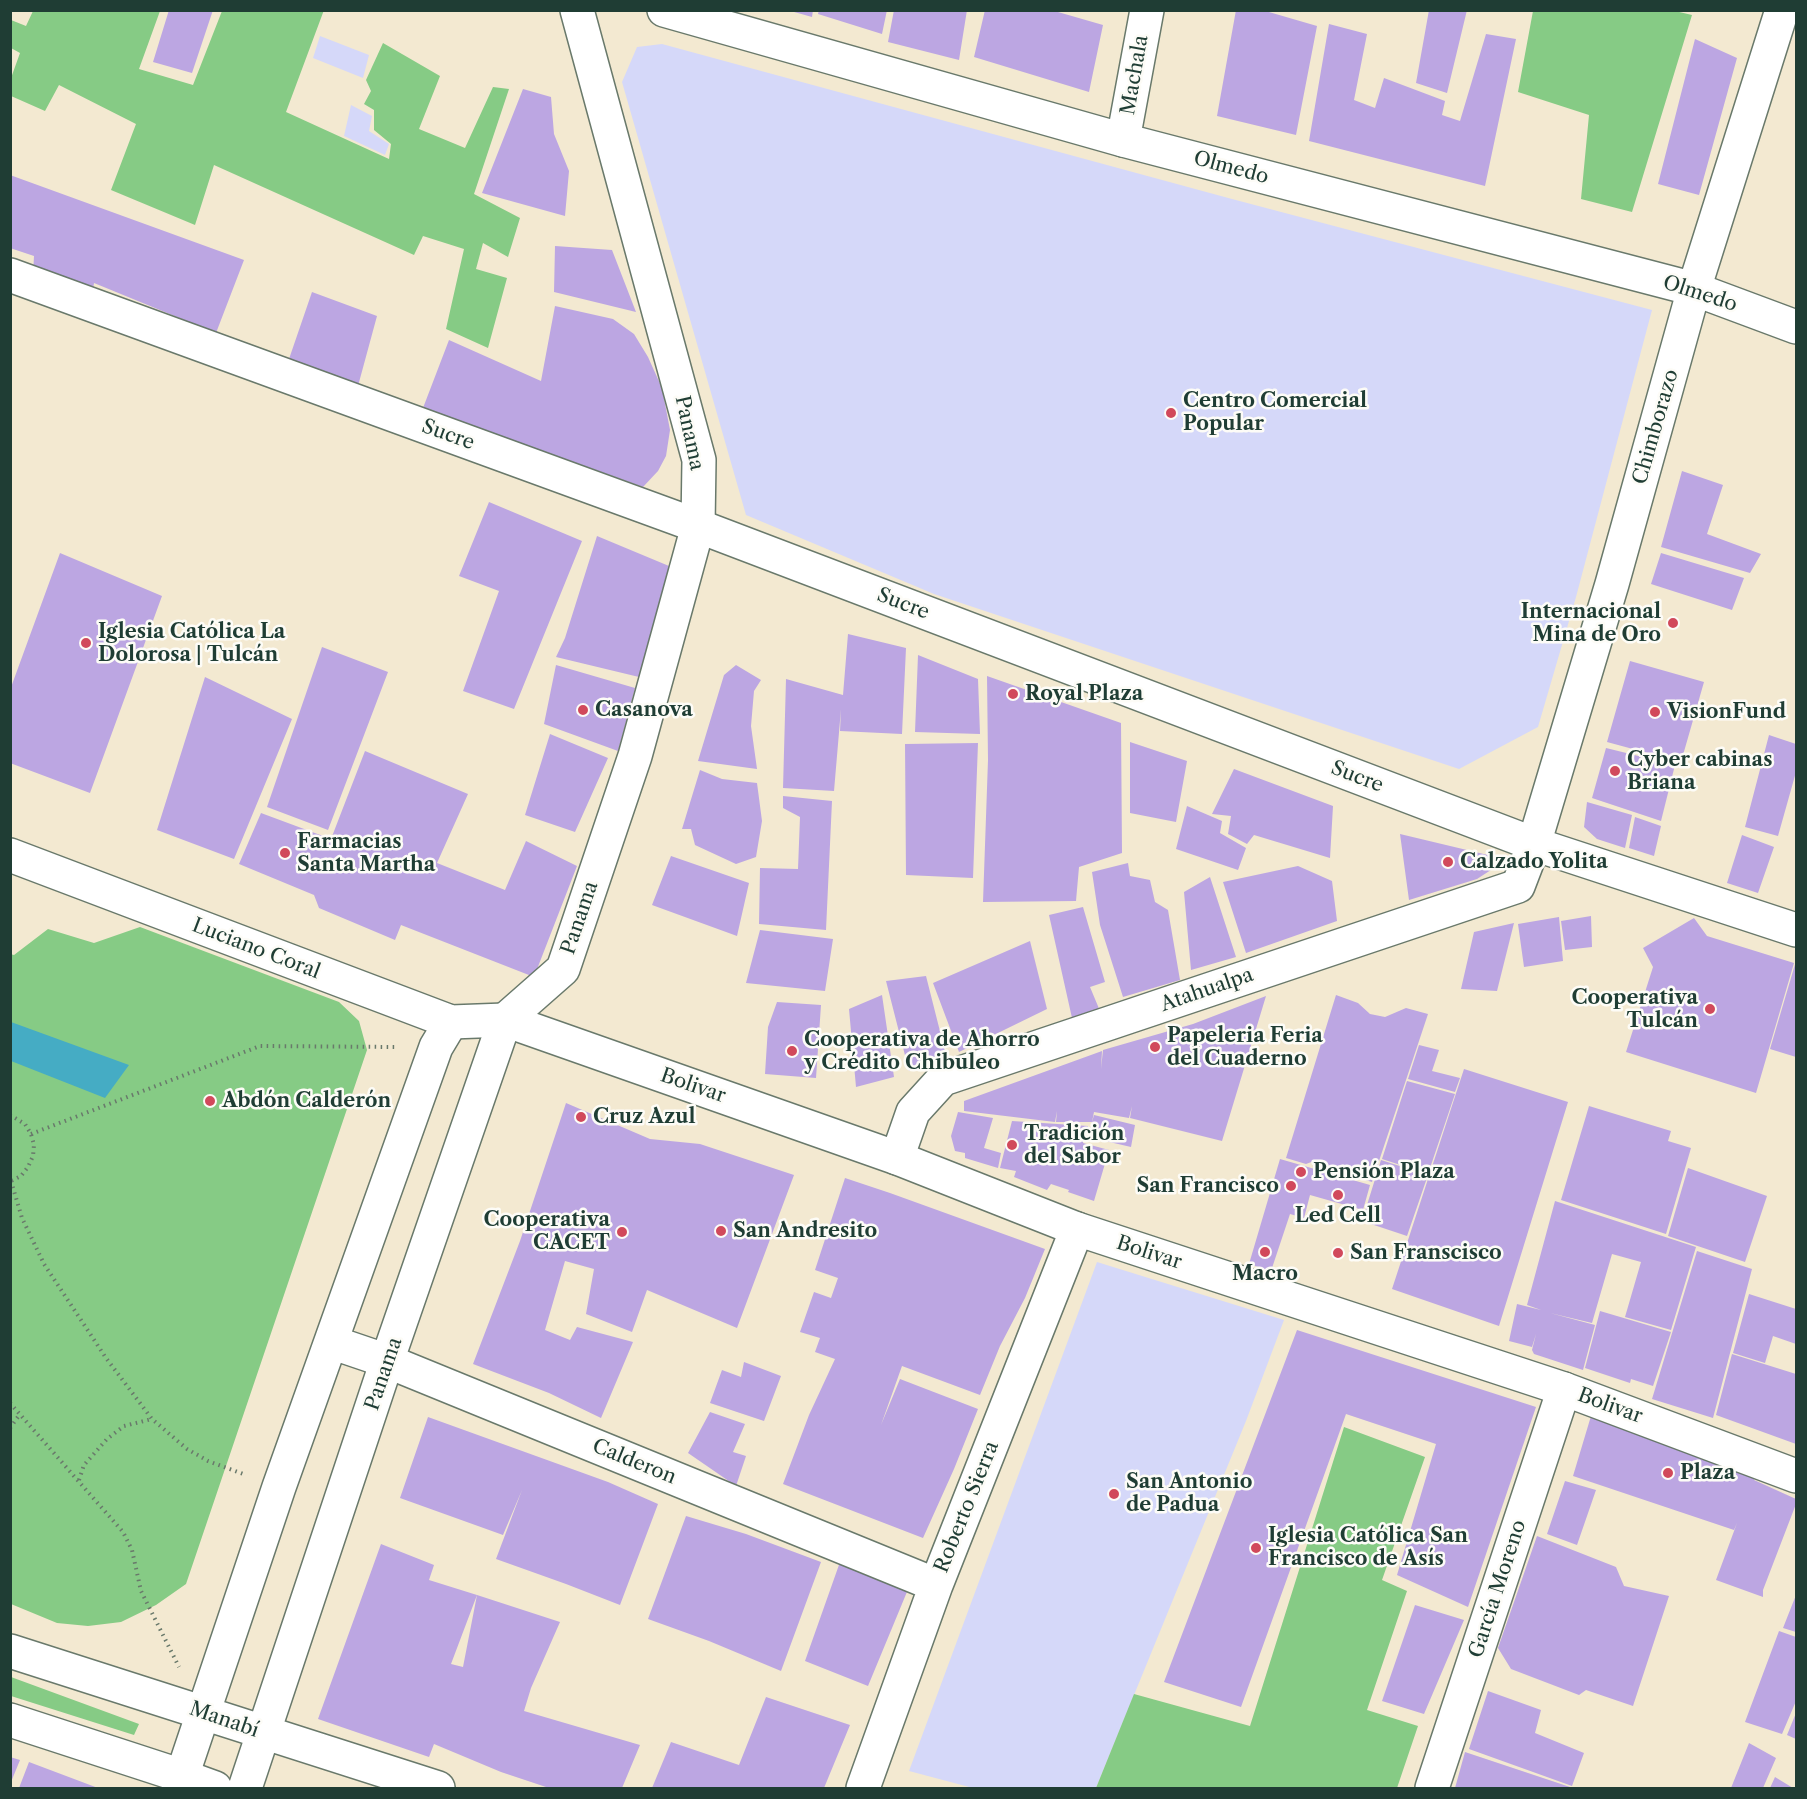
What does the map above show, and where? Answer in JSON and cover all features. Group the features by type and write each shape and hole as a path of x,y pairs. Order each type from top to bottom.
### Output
{"street":[{"name":"Panama","path":"245,1788 387,1361 505,1020 563,969 634,756 698,526 699,460 577,10"},
{"name":"Olmedo","path":"664,10 1123,140 1694,289 1797,327"},
{"name":"Machala","path":"1123,140 1147,10"},
{"name":"Chimborazo","path":"1534,844 1612,584 1694,289 1782,10"},
{"name":"Sucre","path":"10,275 698,526 1534,844 1797,930"},
{"name":"Atahualpa","path":"897,1158 913,1112 943,1079 1518,886 1534,844"},
{"name":"Luciano Coral","path":"10,855 444,1035 505,1020"},
{"name":"Bolivar","path":"505,1020 897,1158 1077,1229 1564,1389 1797,1476"},
{"path":"182,1776 279,1487 444,1035"},
{"name":"Roberto Sierra","path":"863,1788 936,1585 1077,1229"},
{"name":"Calderon","path":"331,1342 387,1361 936,1585"},
{"name":"García Moreno","path":"1432,1788 1564,1389"},
{"name":"Manabí","path":"10,1651 438,1788"},
{"path":"10,1720 214,1788"}],"path":[{"path":"31,1134 260,1046 444,1035"},
{"path":"10,1115 25,1124 34,1145 33,1156 28,1167 21,1176 11,1181 22,1218 44,1264 106,1358 152,1419 187,1449 208,1461 279,1487"},
{"path":"10,1403 123,1532 132,1550 141,1591 203,1713"},
{"path":"10,1428 20,1414"},
{"path":"79,1481 84,1465 107,1439 124,1426 152,1419"}],"shaded area":[{"path":"320,36 369,55 363,78 313,58"},
{"name":"Centro Comercial Popular","path":"662,44 1652,310 1576,597 1538,727 1459,769 934,594 746,515 622,82 637,47"},
{"path":"351,105 372,116 369,131 389,144 385,155 344,136"},
{"name":"San Antonio de Padua","path":"1097,1262 1284,1320 1246,1421 1096,1788 973,1788 909,1771"}],"green space":[{"path":"324,10 286,112 389,159 391,144 374,130 374,110 364,104 371,91 366,80 383,43 440,76 419,129 465,148 493,87 509,89 474,194 520,218 508,257 483,243 476,269 507,278 488,348 446,329 464,249 423,236 414,255 214,165 195,225 111,190 136,124 59,85 45,111 11,96 11,78 20,53 11,48 11,20 26,26 33,11 160,11 139,69 193,85 222,11"},
{"path":"1533,11 1675,11 1692,15 1632,212 1581,199 1589,115 1518,92"},
{"path":"140,927 339,1002 359,1021 367,1050 186,1584 156,1605 121,1622 88,1626 57,1623 11,1604 10,954 14,955 48,929 94,943"},
{"path":"1344,1427 1425,1457 1382,1580 1407,1591 1367,1710 1418,1726 1397,1788 1096,1788 1134,1694 1250,1726"},
{"path":"10,1677 139,1724 134,1735 11,1696"}],"water":[{"path":"11,1022 129,1065 105,1098 11,1061"}],"building":[{"path":"169,10 213,10 192,73 153,62"},
{"path":"787,10 813,10 812,17"},
{"path":"819,10 887,10 882,34 818,14"},
{"path":"894,10 967,10 959,60 888,42"},
{"path":"985,10 1051,10 1103,25 1089,92 974,57"},
{"path":"1236,10 1262,10 1317,26 1296,135 1217,116"},
{"path":"1429,10 1467,10 1447,93 1416,83"},
{"path":"1329,24 1367,34 1354,100 1375,108 1384,78 1445,101 1442,115 1460,121 1486,34 1516,39 1485,186 1309,141"},
{"path":"1695,39 1737,58 1699,195 1658,184"},
{"path":"523,89 551,97 554,134 569,171 565,216 482,193"},
{"path":"10,175 244,260 216,333 94,283 91,302 33,275 34,256 10,248"},
{"path":"555,246 612,250 636,312 554,292"},
{"path":"312,292 377,316 358,386 289,359"},
{"path":"555,306 613,319 634,334 648,357 662,388 670,430 666,456 658,471 643,487 423,408 449,340 541,381"},
{"path":"1682,471 1723,485 1707,534 1761,554 1750,573 1661,547"},
{"path":"489,502 582,541 514,709 463,691 499,591 459,576"},
{"path":"597,536 669,566 639,677 556,657 565,638"},
{"name":"Iglesia Católica La Dolorosa | Tulcán","path":"60,553 162,596 90,793 10,763 10,690"},
{"path":"1661,553 1744,578 1732,610 1651,584"},
{"path":"848,634 906,648 902,734 840,731 841,709 834,791 783,788 786,679 843,695"},
{"path":"322,647 388,672 328,830 267,807"},
{"path":"918,655 978,679 980,734 915,732"},
{"name":"VisionFund","path":"1630,661 1704,682 1681,762 1607,742"},
{"path":"556,665 635,688 618,751 544,724"},
{"path":"736,665 761,680 754,691 751,726 757,769 698,761 724,675"},
{"path":"987,676 1121,723 1122,853 1079,867 1076,901 983,902 988,760"},
{"path":"205,677 292,719 234,859 157,830"},
{"path":"550,734 608,758 575,832 525,815"},
{"path":"1769,735 1796,744 1796,772 1778,836 1745,827"},
{"path":"1130,742 1187,761 1176,822 1130,813"},
{"path":"978,743 973,878 906,875 905,744"},
{"path":"1606,748 1675,765 1661,821 1592,798"},
{"path":"365,751 468,794 437,863 505,890 526,841 577,866 534,977 401,925 395,940 319,908 314,895 239,864 261,813 331,839"},
{"path":"1234,769 1333,806 1330,858 1254,835 1247,844 1228,834 1231,816 1212,814"},
{"path":"700,770 722,779 757,783 762,821 756,857 736,864 695,845 691,829 682,829"},
{"path":"783,796 832,801 826,930 759,924 760,868 798,869 800,817 783,808"},
{"path":"1587,802 1632,815 1625,848 1597,839 1584,827"},
{"path":"1187,806 1222,821 1220,833 1246,848 1238,870 1176,849"},
{"path":"1635,817 1661,826 1654,856 1629,848"},
{"name":"Calzado Yolita","path":"1400,834 1492,856 1494,868 1477,879 1409,900"},
{"path":"1742,835 1774,847 1758,893 1727,883"},
{"path":"671,856 749,883 737,936 652,905"},
{"path":"1128,863 1130,876 1150,880 1155,902 1168,910 1180,980 1123,997 1100,925 1092,872"},
{"path":"1298,866 1332,881 1337,921 1246,953 1223,882"},
{"path":"1210,877 1236,957 1191,970 1184,892"},
{"path":"1083,907 1105,982 1090,987 1100,1011 1072,1018 1049,915"},
{"path":"1591,916 1592,947 1565,950 1561,921"},
{"path":"1559,917 1563,961 1524,967 1518,924"},
{"name":"Cooperativa Tulcán","path":"1694,918 1707,936 1794,963 1756,1093 1626,1052 1653,967 1643,948"},
{"path":"1514,923 1497,991 1461,989 1474,932"},
{"path":"760,930 833,939 825,991 746,983"},
{"path":"1030,941 1047,1009 959,1052 933,983"},
{"path":"1796,961 1796,1057 1770,1049"},
{"path":"926,976 946,1055 909,1071 886,981"},
{"path":"882,995 894,1077 856,1087 849,1009"},
{"path":"1336,995 1358,1003 1370,1014 1385,1017 1406,1008 1428,1014 1372,1182 1359,1178 1356,1170 1351,1169 1341,1173 1326,1169 1324,1164 1319,1162 1306,1164 1286,1158"},
{"path":"1266,996 1222,1141 1130,1118 1132,1106 1129,1118 1094,1112 1092,1122 1056,1122 1057,1111 1055,1122 964,1111 964,1101 1102,1051 1101,1069 1103,1050 1193,1024"},
{"name":"Cooperativa de Ahorro y Crédito Chibuleo","path":"777,1002 821,1005 816,1078 765,1074 768,1027"},
{"path":"1419,1045 1439,1050 1432,1071 1460,1078 1455,1092 1408,1079"},
{"path":"1464,1069 1568,1102 1499,1326 1392,1289"},
{"path":"1407,1081 1455,1094 1428,1174 1382,1159"},
{"path":"566,1103 650,1139 700,1144 794,1175 737,1328 647,1290 632,1332 586,1314 594,1269 565,1261 545,1330 570,1340 577,1327 633,1342 601,1418 549,1393 473,1364 520,1241"},
{"path":"1589,1106 1671,1131 1668,1141 1691,1148 1666,1234 1561,1200"},
{"path":"958,1112 993,1118 984,1148 1001,1153 998,1168 965,1158 965,1153 955,1151 951,1136"},
{"path":"1094,1115 1135,1125 1131,1147 1088,1137"},
{"path":"1012,1121 1088,1126 1083,1143 1109,1150 1094,1201 1051,1184 1047,1190 1014,1177 1016,1171 1000,1168"},
{"path":"1280,1159 1370,1185 1363,1210 1310,1195 1304,1218 1290,1214 1271,1271 1249,1264"},
{"path":"1381,1160 1428,1175 1407,1236 1362,1221"},
{"path":"1688,1168 1767,1196 1745,1262 1668,1236"},
{"path":"845,1178 1045,1249 980,1395 902,1366 881,1425 900,1379 978,1409 923,1538 783,1484 809,1415 835,1359 815,1352 820,1338 800,1332 814,1292 831,1298 838,1278 815,1270"},
{"path":"1555,1201 1696,1247 1671,1330 1625,1317 1641,1262 1612,1254 1592,1323 1550,1313 1595,1325 1583,1370 1534,1354 1532,1350 1536,1334 1532,1347 1509,1341 1517,1304 1541,1310 1527,1305"},
{"path":"1697,1251 1752,1269 1713,1418 1652,1399"},
{"path":"1749,1294 1796,1309 1796,1344 1773,1336 1765,1363 1733,1353"},
{"path":"1600,1311 1671,1332 1653,1386 1631,1379 1630,1383 1585,1368"},
{"path":"1297,1330 1536,1407 1468,1607 1397,1575 1436,1444 1346,1414 1241,1707 1164,1682"},
{"path":"1732,1354 1796,1374 1796,1444 1716,1415"},
{"path":"744,1362 781,1376 764,1421 710,1403 722,1370 741,1377"},
{"path":"710,1412 745,1424 733,1452 746,1456 736,1486 688,1453"},
{"path":"1591,1416 1757,1472 1754,1480 1796,1499 1763,1590 1763,1597 1716,1580 1737,1523 1734,1530 1573,1476"},
{"path":"428,1417 608,1482 658,1504 620,1605 496,1559 522,1490 503,1535 400,1498"},
{"path":"1565,1481 1596,1490 1577,1545 1547,1534"},
{"path":"686,1516 746,1534 821,1562 781,1671 648,1619"},
{"path":"1537,1536 1616,1567 1624,1586 1669,1596 1633,1706 1586,1690 1579,1695 1511,1669 1498,1648"},
{"path":"381,1544 434,1565 429,1580 477,1595 560,1622 531,1688 524,1711 640,1745 622,1788 549,1788 501,1772 434,1744 429,1757 318,1719","holes":["477,1595 463,1667 451,1664"]},
{"path":"840,1562 909,1587 868,1686 805,1661"},
{"path":"1796,1595 1796,1632 1783,1628"},
{"path":"1415,1605 1464,1620 1424,1714 1382,1701"},
{"path":"1779,1631 1796,1637 1796,1701 1782,1734 1745,1722"},
{"path":"1488,1691 1541,1710 1535,1733 1584,1753 1572,1786 1469,1749"},
{"path":"766,1697 850,1725 824,1788 652,1788 671,1742 739,1765"},
{"path":"1796,1713 1796,1739 1787,1735"},
{"path":"1749,1743 1776,1758 1763,1788 1731,1788"},
{"path":"1465,1752 1573,1788 1455,1788"},
{"path":"10,1757 20,1760 11,1782 10,1782"},
{"path":"29,1762 98,1788 19,1788"},
{"path":"1775,1777 1793,1788 1770,1788"}],"place":[{"name":"Centro Comercial Popular","path":"1171,413"},
{"name":"Internacional Mina de Oro","path":"1673,623"},
{"name":"Iglesia Católica La Dolorosa | Tulcán","path":"86,643"},
{"name":"Royal Plaza","path":"1013,694"},
{"name":"Casanova","path":"583,710"},
{"name":"VisionFund","path":"1655,712"},
{"name":"Cyber cabinas Briana","path":"1615,771"},
{"name":"Farmacias Santa Martha","path":"285,853"},
{"name":"Calzado Yolita","path":"1448,862"},
{"name":"Cooperativa Tulcán","path":"1710,1009"},
{"name":"Papeleria Feria del Cuaderno","path":"1155,1047"},
{"name":"Cooperativa de Ahorro y Crédito Chibuleo","path":"792,1051"},
{"name":"Abdón Calderón","path":"210,1101"},
{"name":"Cruz Azul","path":"581,1117"},
{"name":"Tradición del Sabor","path":"1012,1145"},
{"name":"Pensión Plaza","path":"1301,1172"},
{"name":"San Francisco","path":"1291,1186"},
{"name":"Led Cell","path":"1338,1195"},
{"name":"San Andresito","path":"721,1231"},
{"name":"Cooperativa CACET","path":"622,1232"},
{"name":"Macro","path":"1265,1252"},
{"name":"San Franscisco","path":"1338,1253"},
{"name":"Plaza","path":"1668,1473"},
{"name":"San Antonio de Padua","path":"1114,1494"},
{"name":"Iglesia Católica San Francisco de Asís","path":"1256,1548"}]}
